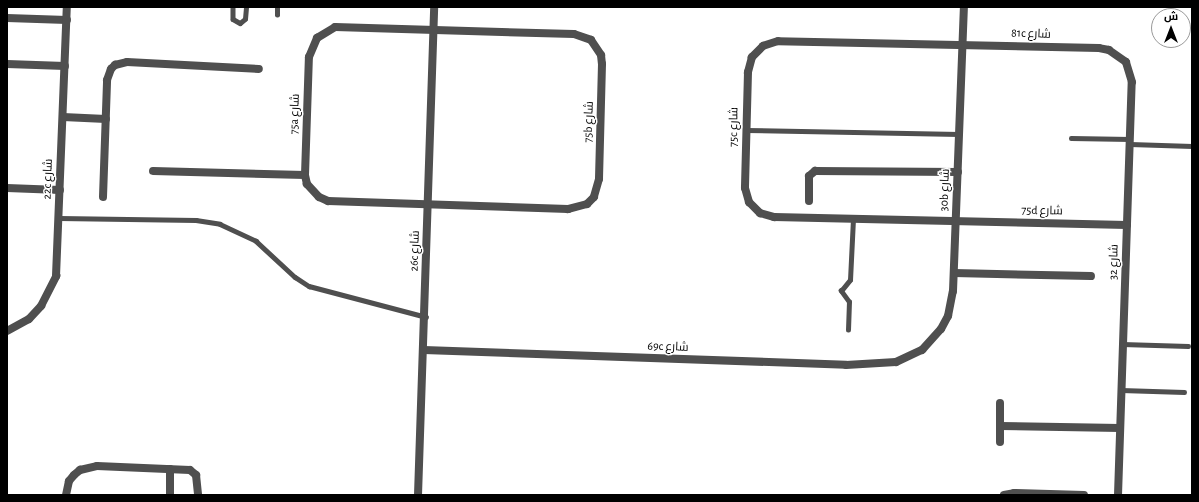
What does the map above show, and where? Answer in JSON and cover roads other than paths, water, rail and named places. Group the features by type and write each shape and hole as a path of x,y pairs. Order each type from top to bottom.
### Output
{"street":[{"name":"22c شارع","path":"7,330 29,319 50,292 58,259 67,7"},
{"name":"26c شارع","path":"418,495 426,317 434,7"},
{"name":"30b شارع","path":"909,357 927,345 941,329 951,302 954,273 964,7"},
{"path":"7,18 67,20"},
{"name":"75a شارع","path":"429,204 328,201 312,192 306,175 309,58 317,38 335,27 434,28"},
{"name":"75b شارع","path":"429,204 568,209 587,204 594,197 599,179 602,64 597,47 583,35 434,28"},
{"name":"75c شارع","path":"956,221 774,216 754,208 746,196 745,188 746,130 749,64 756,50 770,42 962,44"},
{"name":"81c شارع","path":"962,44 1099,48"},
{"name":"شارع 32","path":"1099,48 1118,55 1130,71 1130,141 1118,495"},
{"path":"102,198 108,74 111,69 121,63 259,69"},
{"path":"7,64 65,66"},
{"path":"63,117 106,119"},
{"path":"809,201 809,176 815,170 958,172"},
{"path":"153,171 306,175"},
{"path":"7,188 60,190"},
{"name":"75d شارع","path":"956,221 1127,225"},
{"path":"954,273 1091,276"},
{"name":"69c شارع","path":"424,350 846,365 888,362 909,357"},
{"path":"1000,403 1000,442"},
{"path":"1000,426 1120,428"},
{"path":"66,495 69,482 74,475 80,470 97,466 188,470 195,473 198,495"},
{"path":"170,469 170,495"},
{"path":"1004,495 1014,493 1084,495"}],"lane":[{"path":"233,7 233,19 240,23 245,19 246,7"},
{"path":"277,7 277,15"},
{"path":"746,130 959,134"},
{"path":"1071,138 1192,146"},
{"path":"59,218 196,220 220,224 256,241 295,277 309,286 426,317"},
{"path":"848,330 849,302 841,291 850,280 853,218"},
{"path":"1122,344 1188,346"},
{"path":"1121,390 1184,392"}]}
